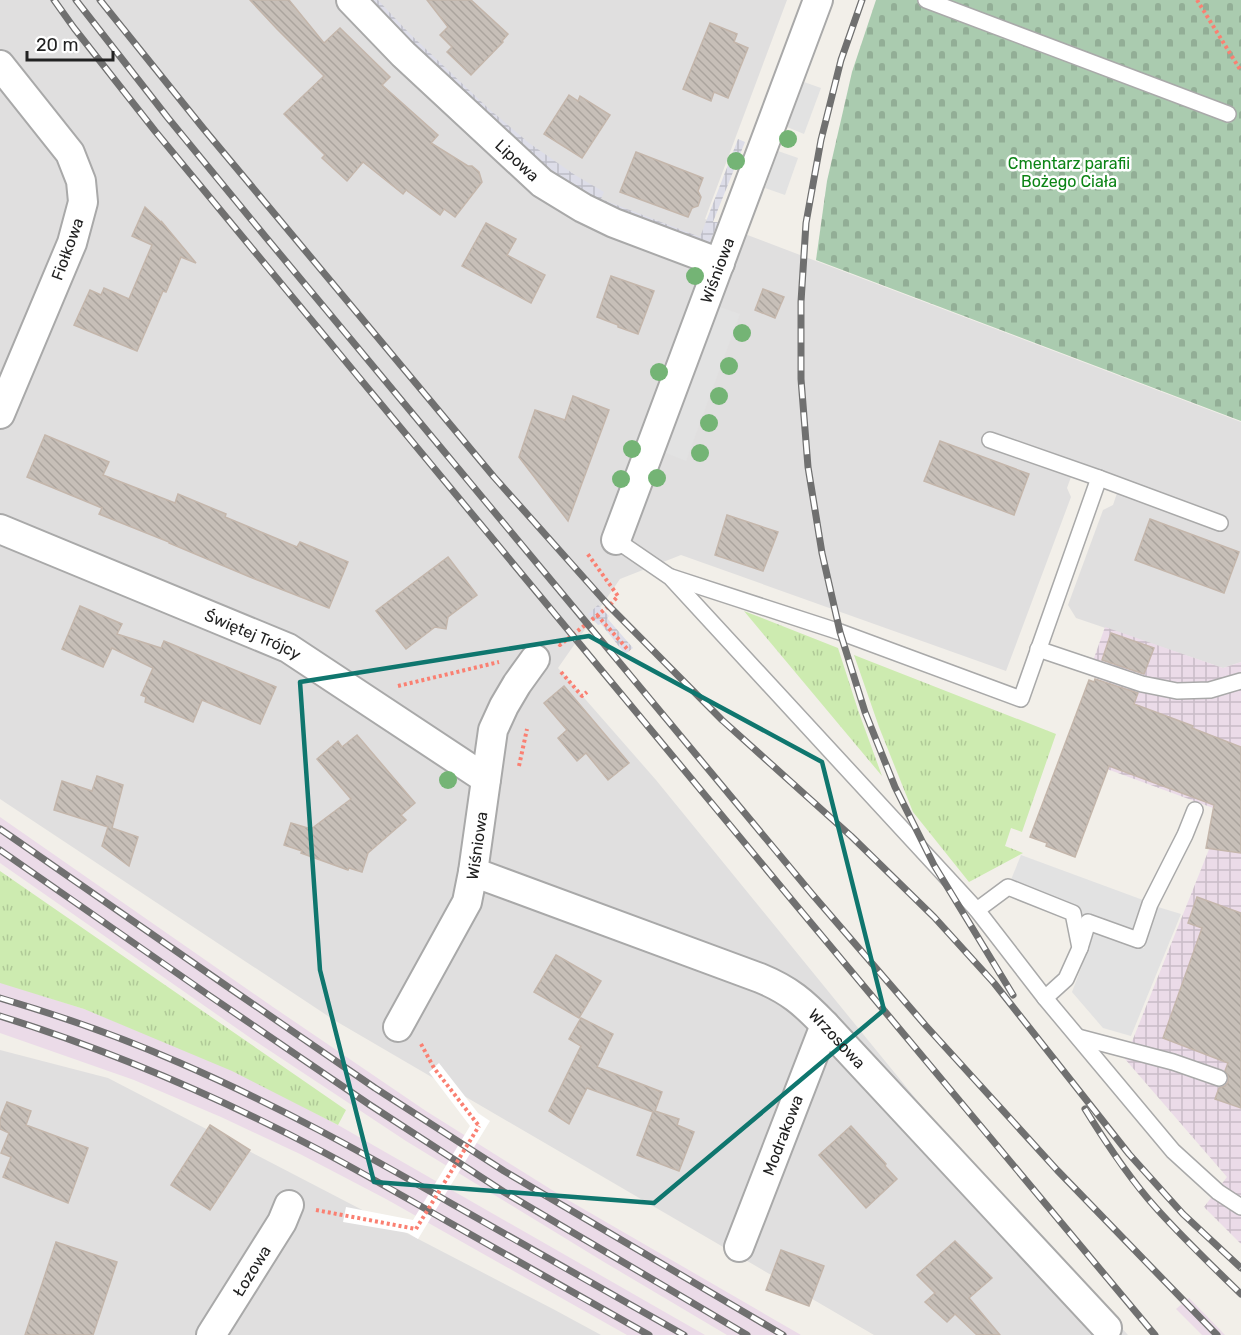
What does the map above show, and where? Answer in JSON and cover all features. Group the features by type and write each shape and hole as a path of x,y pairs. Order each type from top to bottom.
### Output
{"street":[{"name":"Lipowa","path":"351,0 404,54 542,183 583,208 614,223 720,263"},
{"name":"Wiśniowa","path":"616,540 818,0"},
{"name":"Fiołkowa","path":"0,65 70,153 81,181 83,202 72,243 0,414"},
{"name":"Świętej Trójcy","path":"0,529 288,648 486,779"},
{"name":"Wiśniowa","path":"398,1027 467,902 493,730 504,705 517,684 545,662"},
{"name":"Wrzosowa","path":"473,872 780,986 795,996 825,1024 1111,1332"},
{"name":"Modrakowa","path":"739,1246 825,1024"},
{"name":"Łozowa","path":"212,1335 282,1222 289,1205"}],"lane":[{"path":"926,0 1228,114"},
{"path":"990,440 1220,523"},
{"path":"670,577 840,632 1021,699 1099,478"},
{"path":"616,540 670,577 977,910 1045,998 1173,1151 1218,1192 1241,1207"},
{"path":"1038,649 1142,684 1177,691 1210,690 1241,681"},
{"path":"977,910 1008,887 1073,913 1088,922 1138,940 1150,904 1195,810"},
{"path":"1073,913 1080,948"},
{"path":"1045,998 1066,979 1080,948 1088,922"},
{"path":"1078,1037 1173,1062 1219,1078"}],"path":[{"path":"1197,0 1241,71"},
{"path":"560,645 618,596 586,553"},
{"path":"597,615 629,651"},
{"path":"545,662 582,696 587,692"},
{"path":"344,1215 416,1229 479,1126 434,1068"}],"highlighted area":[{"path":"589,636 822,762 884,1010 654,1203 374,1182 320,970 300,682"}],"shaded area":[{"path":"0,0 787,0 705,219 1241,422 1241,662 1223,668 1076,618 1068,605 1103,510 1113,505 1121,481 1076,463 1067,488 1071,497 1006,671 681,555 620,579 558,668 656,780 960,1153 1128,1335 874,1335 334,1020 0,799"},
{"path":"366,0 378,0 409,33 489,109 529,143 604,192 601,199 700,237 738,139 745,142 713,222 718,222 710,242 677,236 573,190 519,147"},
{"path":"804,82 821,88 804,134 787,127"},
{"path":"778,151 798,158 785,195 765,188"},
{"path":"705,302 740,314 686,461 651,447"},
{"path":"598,605 633,648 625,654 601,624 598,625 588,614"},
{"path":"1105,627 1223,668 1241,662 1241,1244 1204,1207 1227,1177 1125,1059 1224,812 1107,769 1135,693 1088,675"},
{"path":"0,817 426,1111 568,1200 801,1335 727,1335 406,1141 252,1039 0,863"},
{"path":"1021,855 1143,900 1131,934 1008,887"},
{"path":"1158,907 1181,914 1131,1036 1103,1028 1072,992 1095,931 1144,948"},
{"path":"0,982 87,1010 235,1071 338,1125 705,1335 627,1335 386,1199 300,1154 134,1080 0,1033"},
{"path":"0,1050 108,1078 601,1335 0,1335"},
{"path":"1189,1298 1225,1335 1202,1335 1176,1309"}],"green space":[{"name":"Cmentarz parafii Bożego Ciała","path":"876,0 1241,0 1241,421 816,260 827,181 852,72"},
{"path":"744,611 838,648 882,776"},
{"path":"854,655 1056,734 1022,832 1011,828 1005,846 1023,853 969,882 913,812 879,727"},
{"path":"0,871 346,1110 338,1125 232,1071 84,1009 0,983"}],"pier":[{"path":"439,1063 478,1113 490,1121 418,1239 408,1233 343,1222 346,1207 413,1220 470,1126 429,1072"}],"building":[{"path":"250,0 289,0 324,43 340,28 390,77 382,85 438,135 431,143 479,172 482,182 455,217 444,209 440,215 406,190 403,194 363,162 347,181 322,158 325,155 284,114 324,76"},
{"path":"427,0 471,0 508,34 471,75 447,52 452,47 440,35 448,27"},
{"path":"710,23 737,34 734,42 748,48 728,98 714,92 711,101 683,89"},
{"path":"569,95 578,101 580,96 610,115 582,158 544,134"},
{"path":"636,152 703,178 698,191 701,197 698,206 692,208 688,217 620,192"},
{"path":"145,207 162,222 196,263 181,257 166,292 163,291 137,351 74,325 90,290 101,295 104,288 129,299 152,245 132,236"},
{"path":"486,223 516,239 507,255 545,275 531,303 462,266"},
{"path":"611,276 654,291 638,334 597,317"},
{"path":"763,289 784,297 775,318 755,310"},
{"path":"573,396 609,410 568,521 519,457 535,410 565,420"},
{"path":"45,435 109,462 103,475 175,503 178,494 226,514 225,517 297,547 300,542 348,562 329,608 99,514 102,508 27,477"},
{"path":"940,441 1029,474 1014,515 924,481"},
{"path":"727,515 778,532 763,571 715,555"},
{"path":"1150,519 1239,552 1224,593 1135,560"},
{"path":"448,557 477,595 448,617 446,629 435,627 406,649 376,611"},
{"path":"80,606 122,624 117,634 161,648 164,641 276,687 260,724 202,700 193,722 145,702 146,697 141,695 153,668 112,648 103,667 62,649"},
{"path":"1111,633 1154,648 1144,674 1102,660"},
{"path":"1095,679 1138,693 1134,704 1241,747 1241,853 1206,848 1214,805 1109,766 1075,857 1030,837 1089,680 1094,682"},
{"path":"564,686 629,763 608,780 586,753 577,761 558,738 567,730 544,703"},
{"path":"357,735 415,803 401,815 406,820 368,853 362,872 349,868 348,870 284,845 291,823 311,829 351,799 317,759 338,741 342,747"},
{"path":"97,776 123,785 112,828 138,837 129,866 102,846 108,827 54,810 62,781 92,791"},
{"path":"1197,897 1241,913 1241,1108 1215,1099 1219,1088 1228,1082 1225,1071 1228,1063 1163,1038 1202,928 1188,923"},
{"path":"556,955 601,981 579,1018 534,992"},
{"path":"581,1018 613,1034 597,1067 662,1092 655,1111 679,1119 677,1125 694,1132 679,1171 637,1155 653,1112 587,1088 569,1124 549,1111 581,1046 569,1039"},
{"path":"7,1102 31,1111 26,1125 88,1148 68,1203 3,1177 11,1157 1,1153 9,1133 0,1129 0,1119"},
{"path":"210,1125 250,1150 210,1210 171,1185"},
{"path":"851,1126 897,1179 866,1208 819,1155"},
{"path":"955,1241 992,1278 969,1298 1000,1335 977,1335 955,1314 947,1322 925,1302 935,1293 917,1275"},
{"path":"56,1242 117,1262 93,1335 25,1335"},
{"path":"781,1250 824,1266 809,1306 766,1290"}],"railway":[{"path":"54,0 155,131 1155,1335"},
{"path":"76,0 168,118 264,235 812,894 926,1026 1057,1170 1217,1335"},
{"path":"100,0 203,128 494,477 609,606 722,720 851,836 934,917 994,983 1129,1154 1183,1214 1241,1268"},
{"path":"862,0 841,60 821,140 806,223 801,302 801,379 808,467 822,553 840,632 865,712 895,787 934,865 1013,995"},
{"path":"0,829 375,1088 504,1171 783,1335"},
{"path":"0,850 370,1105 504,1192 747,1335"},
{"path":"0,998 136,1044 250,1095 387,1167 684,1335"},
{"path":"0,1016 125,1060 246,1113 373,1179 649,1335"},
{"path":"1085,1109 1118,1160 1146,1197 1241,1294"}]}
